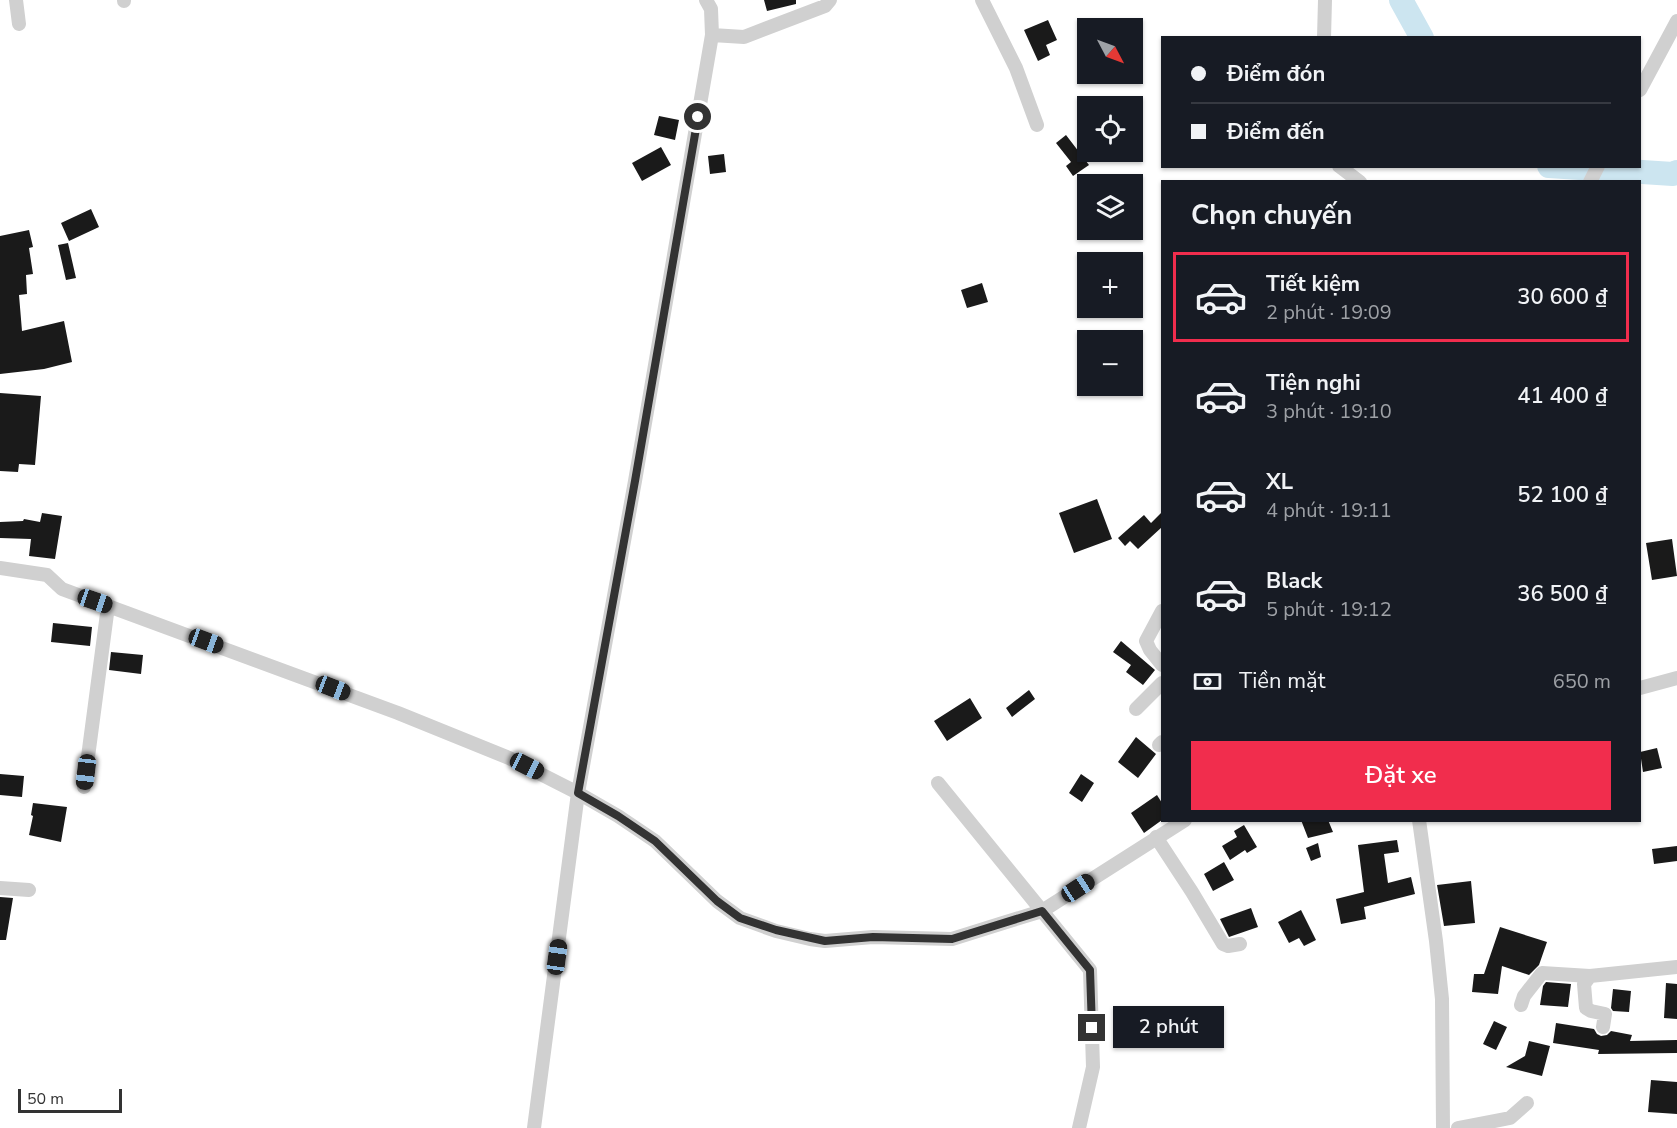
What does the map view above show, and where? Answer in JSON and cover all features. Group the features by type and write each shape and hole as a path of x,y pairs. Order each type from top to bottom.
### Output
{"street":[{"path":"16,0 19,24"},
{"path":"534,1128 578,793 712,35 711,9 706,0"},
{"path":"712,35 744,37 825,6 830,0"},
{"path":"982,0 1016,68 1037,125"},
{"path":"1324,36 1325,0"},
{"path":"1641,88 1677,21"},
{"path":"1342,168 1357,180"},
{"path":"0,568 47,575 62,589 398,712 509,758 578,793 655,841 717,901 740,918 776,930 825,941 873,937 952,939 1042,911 1182,822"},
{"path":"84,787 108,606"},
{"path":"1161,613 1146,641 1161,664"},
{"path":"1641,688 1677,678"},
{"path":"1136,709 1161,685"},
{"path":"938,783 1090,970 1093,1066 1079,1128"},
{"path":"1419,822 1442,999 1443,1128"},
{"path":"1156,837 1223,944 1228,946 1240,944"},
{"path":"0,888 29,890"},
{"path":"1521,1005 1524,996 1542,973 1590,976 1677,967"},
{"path":"1590,976 1584,984 1586,1008 1605,1014 1604,1027"},
{"path":"1458,1128 1510,1118 1527,1103"}],"building":[{"path":"764,0 796,0 796,4 767,11"},
{"path":"1048,20 1057,40 1046,45 1050,55 1038,61 1024,30"},
{"path":"659,116 679,120 675,140 654,135"},
{"path":"1066,135 1077,149 1077,162 1087,162 1089,165 1073,176 1066,166 1071,162 1056,143"},
{"path":"661,147 671,165 642,181 632,163"},
{"path":"724,154 726,172 710,174 708,156"},
{"path":"91,209 99,227 69,241 61,223"},
{"path":"29,230 33,247 29,248 33,274 26,275 27,294 19,295 22,331 64,321 72,362 44,369 0,374 0,236"},
{"path":"68,243 76,278 66,280 58,245"},
{"path":"982,283 988,302 967,308 961,290"},
{"path":"0,393 41,396 35,465 19,464 18,472 0,471"},
{"path":"1097,499 1112,539 1074,553 1059,513"},
{"path":"42,513 62,516 55,559 29,556 31,539 0,538 0,522 23,521 24,519 40,522"},
{"path":"1161,513 1161,528 1138,549 1130,541 1125,546 1118,538 1144,515 1151,523"},
{"path":"1672,539 1677,576 1652,580 1646,543"},
{"path":"53,623 92,627 90,646 51,642"},
{"path":"1121,641 1155,670 1143,685 1126,672 1131,665 1113,652"},
{"path":"111,652 143,655 141,674 109,670"},
{"path":"1029,690 1035,699 1012,717 1006,708"},
{"path":"970,698 982,718 947,741 934,721"},
{"path":"1136,737 1156,754 1138,778 1118,762"},
{"path":"1657,748 1662,768 1643,772 1641,752"},
{"path":"0,774 24,776 22,797 0,795"},
{"path":"1081,774 1094,783 1082,802 1069,793"},
{"path":"1157,795 1161,801 1161,821 1144,833 1131,813"},
{"path":"33,803 67,807 61,842 29,835"},
{"path":"1302,822 1329,822 1333,832 1308,838"},
{"path":"1244,825 1257,847 1247,853 1245,850 1230,860 1222,846 1237,837 1234,831"},
{"path":"1397,840 1399,852 1384,854 1388,883 1411,877 1415,894 1364,907 1366,919 1341,924 1336,899 1364,892 1358,845"},
{"path":"1318,843 1321,857 1311,861 1306,848"},
{"path":"1677,846 1677,861 1654,864 1652,849"},
{"path":"1224,862 1234,880 1213,891 1204,874"},
{"path":"1471,881 1475,923 1444,926 1437,885"},
{"path":"0,897 13,898 6,940 0,940"},
{"path":"1251,908 1258,927 1229,937 1220,919"},
{"path":"1301,910 1316,940 1304,946 1299,938 1289,943 1278,922"},
{"path":"1500,927 1547,942 1539,965 1529,975 1502,966 1498,994 1472,992 1474,974 1484,974"},
{"path":"1546,982 1571,984 1568,1007 1540,1005 1543,986"},
{"path":"1666,983 1677,984 1677,1019 1664,1018"},
{"path":"1613,989 1631,991 1629,1012 1613,1011 1611,1008"},
{"path":"1494,1021 1507,1027 1496,1050 1483,1044"},
{"path":"1556,1023 1594,1029 1601,1036 1611,1031 1632,1035 1630,1041 1677,1040 1677,1053 1598,1054 1599,1050 1553,1043"},
{"path":"1529,1041 1550,1046 1542,1076 1506,1067 1525,1056"},
{"path":"1651,1080 1677,1082 1677,1114 1648,1112"}],"waterway":[{"path":"1401,0 1421,36"},
{"path":"1580,168 1673,174 1677,172"}],"route":[{"path":"698,117 578,793 655,841 717,901 740,918 810,939 825,941 873,937 952,939 1042,911 1090,970 1092,1028"}]}
